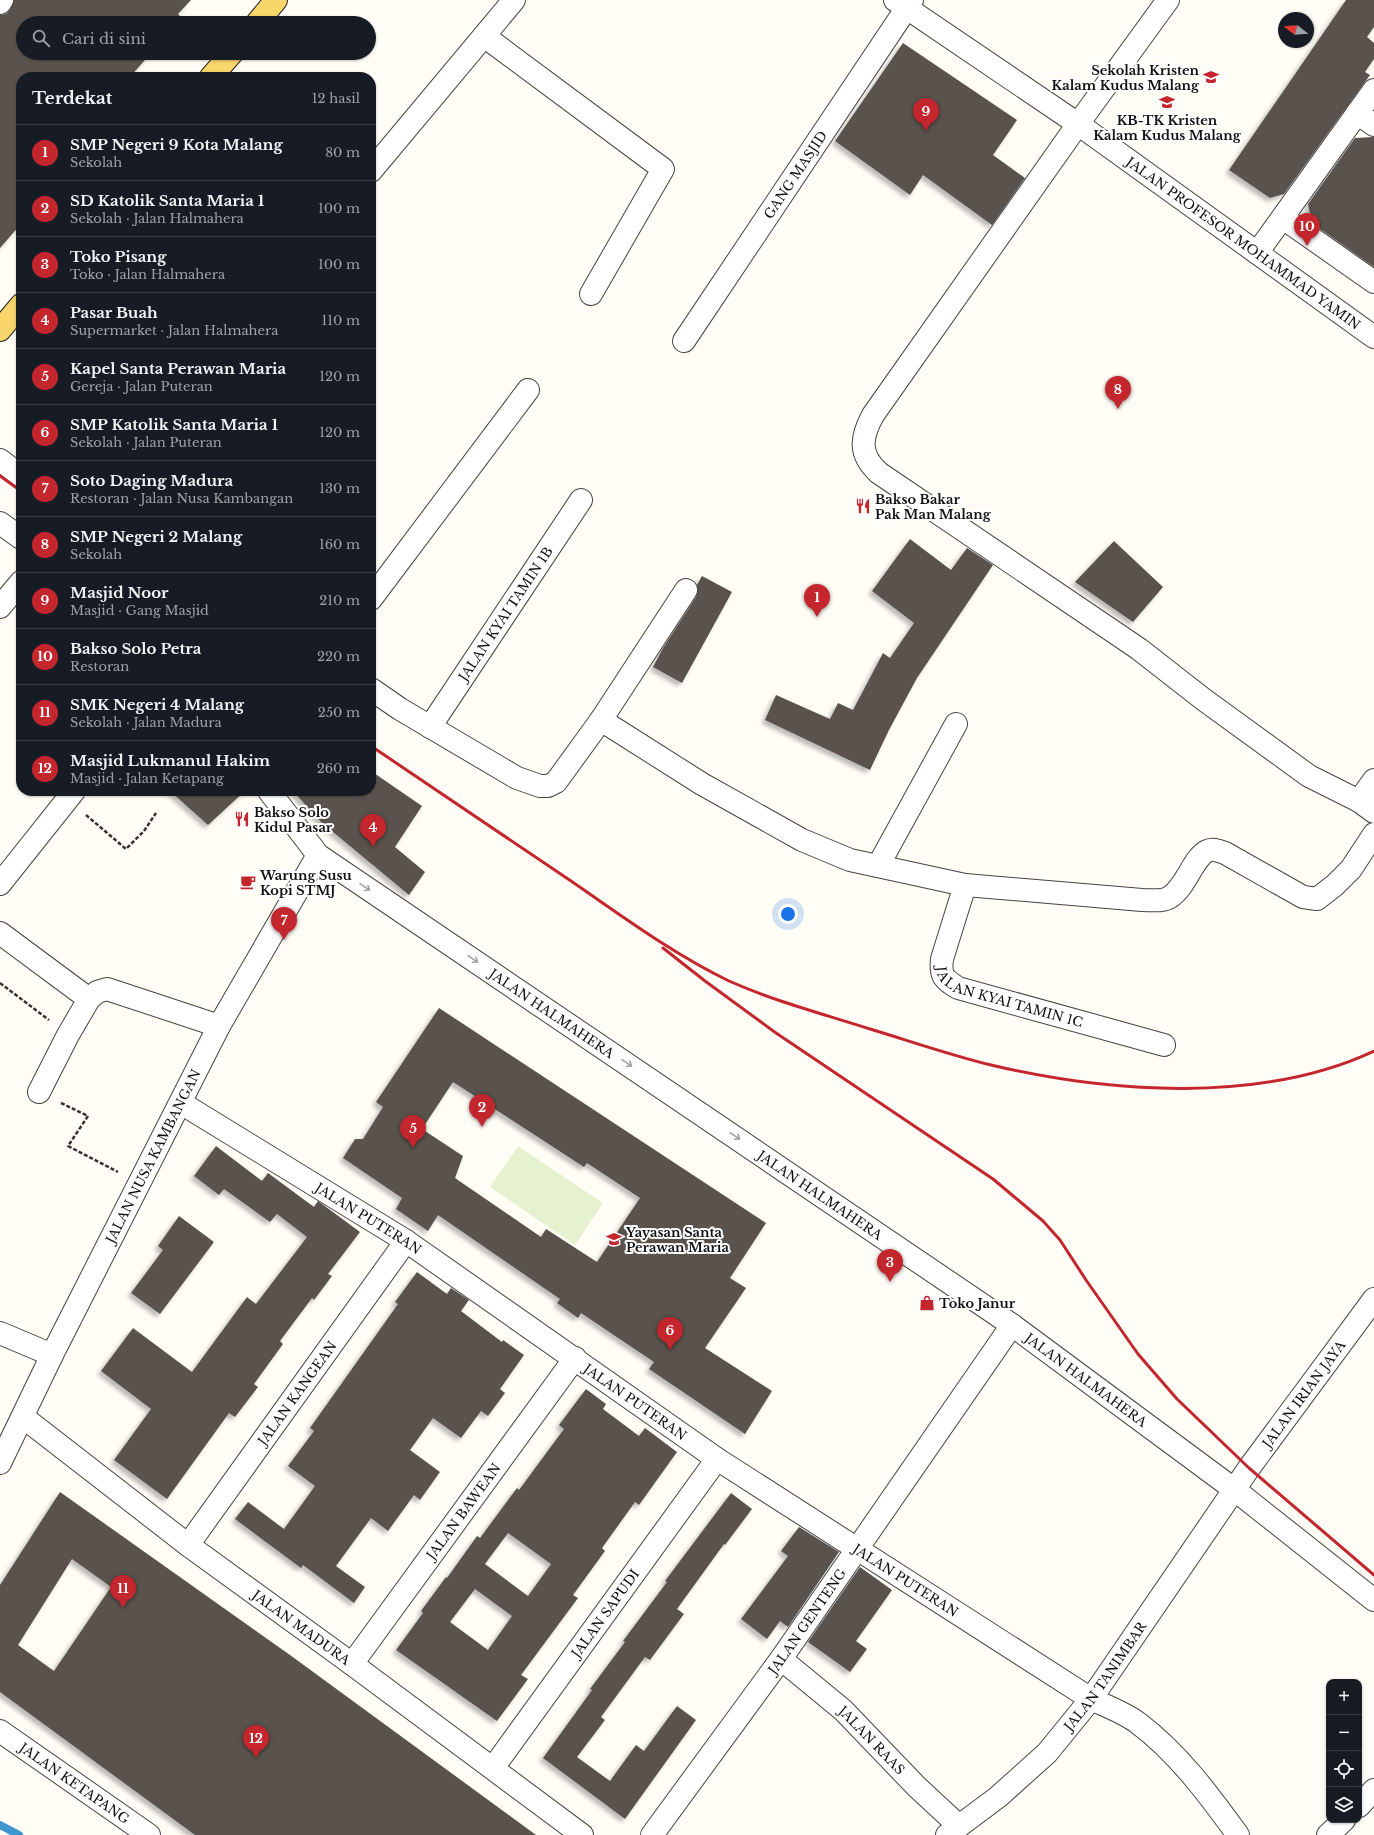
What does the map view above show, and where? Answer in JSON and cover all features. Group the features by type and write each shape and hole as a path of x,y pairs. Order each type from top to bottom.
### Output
{"main road":[{"path":"263,16 276,0"},
{"path":"216,72 226,60"},
{"path":"0,330 16,311"}],"street":[{"path":"376,165 514,0"},
{"path":"1168,0 1078,124 873,415 863,439 867,459 871,466 879,473 1139,649 1203,699 1309,776 1367,806 1374,780"},
{"name":"JALAN PROFESOR MOHAMMAD YAMIN","path":"904,2 1078,124 1374,337"},
{"name":"GANG MASJID","path":"684,341 904,2"},
{"path":"484,36 663,169 591,294"},
{"path":"1257,253 1283,218 1366,119 1374,90"},
{"path":"1283,218 1374,282"},
{"path":"376,592 528,390"},
{"path":"0,460 16,472"},
{"name":"JALAN KYAI TAMIN 1B","path":"430,727 580,500"},
{"path":"0,523 16,534"},
{"path":"0,608 16,588"},
{"path":"376,692 430,727 517,778 540,786 548,786 556,782 601,720 686,590"},
{"path":"601,720 702,784 802,840 850,860 964,885 1157,900 1169,898 1180,889 1199,859 1206,851 1215,850 1225,853 1303,897 1317,899 1335,885 1351,869 1374,834"},
{"path":"878,866 956,724"},
{"path":"0,884 70,796"},
{"name":"JALAN HALMAHERA","path":"273,796 318,855 737,1137 1012,1325 1235,1490 1374,1600"},
{"name":"JALAN NUSA KAMBANGAN","path":"0,1463 52,1355 182,1103 219,1026 318,855"},
{"name":"JALAN KYAI TAMIN 1C","path":"964,885 942,959 941,970 945,979 958,988 1164,1044"},
{"path":"0,933 89,1000"},
{"path":"39,1092 68,1035 89,1000 96,992 107,989 219,1026"},
{"name":"JALAN PUTERAN","path":"182,1103 406,1241 717,1459 1091,1699 1137,1722 1173,1754 1208,1793 1238,1835"},
{"name":"JALAN KANGEAN","path":"188,1545 406,1241"},
{"name":"JALAN IRIAN JAYA","path":"1235,1490 1374,1299"},
{"name":"JALAN GENTENG","path":"652,1835 781,1660 1012,1325"},
{"path":"0,1333 52,1355"},
{"name":"JALAN BAWEAN","path":"352,1664 575,1358"},
{"name":"JALAN MADURA","path":"23,1417 188,1545 352,1664 582,1835"},
{"name":"JALAN SAPUDI","path":"493,1768 717,1459"},
{"name":"JALAN TANIMBAR","path":"953,1831 998,1797 1047,1753 1091,1699 1235,1490"},
{"name":"JALAN RAAS","path":"781,1660 843,1710 917,1787 953,1831"},
{"name":"JALAN KETAPANG","path":"0,1731 149,1835"},
{"path":"1362,1803 1374,1790"},
{"path":"1328,1835 1341,1823"}],"path":[{"path":"85,814 126,849 144,830 156,813"},
{"path":"0,983 68,1035"},
{"path":"39,1092 88,1116 68,1146 140,1184"}],"green space":[{"path":"518,1146 603,1203 575,1245 490,1187"}],"building":[{"path":"14,0 191,0 178,14 180,16 16,16 16,60 145,60 134,72 16,72 16,230 0,248 0,15 6,14 10,10"},
{"path":"1346,0 1374,0 1374,27 1367,37 1374,43 1374,59 1365,72 1370,75 1284,194 1270,198 1229,170"},
{"path":"903,43 1017,120 993,155 1025,178 992,225 923,175 910,195 835,141"},
{"path":"1374,137 1374,267 1312,223 1308,204 1355,138"},
{"path":"910,539 951,570 967,548 993,565 917,678 889,730 870,770 765,720 776,695 830,719 838,703 853,710 883,653 890,658 914,623 872,591"},
{"path":"1114,541 1163,587 1133,622 1075,582"},
{"path":"702,576 732,592 682,683 653,667 663,648 696,597 698,591 697,585"},
{"path":"376,774 422,806 395,847 425,872 409,895 321,822 298,796 376,796"},
{"path":"176,796 240,796 208,825"},
{"path":"439,1008 766,1223 730,1278 746,1288 705,1348 772,1391 745,1434 649,1369 654,1362 581,1313 578,1318 557,1303 560,1299 438,1215 428,1231 396,1209 402,1198 343,1158 355,1139 363,1139 383,1107 376,1102","holes":["453,1082 584,1167 587,1163 640,1198 597,1262 546,1229 541,1237 455,1178 463,1156 422,1129"]},
{"path":"216,1146 262,1181 268,1173 314,1207 318,1201 360,1232 328,1274 332,1276 314,1300 312,1298 280,1341 283,1344 254,1384 258,1387 235,1417 229,1413 167,1499 114,1460 151,1409 101,1371 133,1328 192,1372 247,1297 256,1304 307,1237 277,1214 270,1222 224,1189 219,1195 194,1176"},
{"path":"179,1216 214,1242 160,1314 131,1293 163,1250 158,1246"},
{"path":"417,1272 447,1294 451,1288 469,1300 461,1311 502,1342 503,1340 524,1355 500,1389 505,1393 488,1416 481,1411 461,1438 433,1418 410,1450 440,1472 420,1500 414,1495 388,1531 371,1518 336,1566 365,1587 354,1603 303,1565 301,1568 235,1519 248,1502 284,1529 315,1486 288,1466 314,1431 310,1428 398,1304 395,1302"},
{"path":"586,1389 606,1404 603,1409 639,1436 645,1428 677,1452 639,1505 635,1502 602,1548 605,1551 573,1595 578,1598 521,1675 528,1679 497,1721 396,1650 423,1613 421,1611 477,1536 480,1538 517,1488 519,1490 564,1429 559,1425","holes":["508,1533 551,1564 528,1596 485,1564","475,1589 512,1616 488,1650 450,1622"]},
{"path":"60,1492 290,1655 536,1835 195,1835 0,1692 0,1585","holes":["72,1559 111,1587 54,1671 18,1645"]},
{"path":"731,1493 752,1509 725,1545 724,1544 677,1609 684,1614 650,1660 645,1657 601,1717 605,1720 577,1757 610,1781 636,1745 644,1751 677,1706 696,1720 625,1819 543,1758 592,1690 590,1689 625,1642 623,1641 667,1582 665,1581"},
{"path":"799,1527 839,1552 788,1627 780,1621 767,1639 741,1619 788,1556 781,1551"},
{"path":"860,1567 892,1590 856,1641 867,1649 850,1672 808,1642"}],"waterway":[{"path":"0,1825 19,1835"}],"railway":[{"path":"0,476 16,487"},
{"path":"376,749 648,934 708,970 729,981 781,1001 945,1052 991,1065 1037,1075 1134,1087 1184,1088 1234,1086 1283,1079 1330,1068 1374,1051"},
{"path":"663,948 776,1033 993,1179 1043,1221 1060,1240 1138,1354 1177,1399 1249,1468 1374,1575"}],"place":[{"name":"Sekolah Kristen Kalam Kudus Malang","path":"1211,77"},
{"name":"KB-TK Kristen Kalam Kudus Malang","path":"1167,102"},
{"name":"Masjid Noor","path":"926,131"},
{"name":"Bakso Solo Petra","path":"1307,246"},
{"name":"SMP Negeri 2 Malang","path":"1118,409"},
{"name":"Bakso Bakar Pak Man Malang","path":"863,506"},
{"name":"SMP Negeri 9 Kota Malang","path":"817,617"},
{"name":"Bakso Solo Kidul Pasar","path":"242,819"},
{"name":"Pasar Buah","path":"373,847"},
{"name":"Warung Susu Kopi STMJ","path":"248,882"},
{"name":"Soto Daging Madura","path":"284,940"},
{"name":"SD Katolik Santa Maria 1","path":"482,1127"},
{"name":"Kapel Santa Perawan Maria","path":"413,1148"},
{"name":"Yayasan Santa Perawan Maria","path":"614,1239"},
{"name":"Toko Pisang","path":"890,1282"},
{"name":"Toko Janur","path":"927,1303"},
{"name":"SMP Katolik Santa Maria 1","path":"670,1350"},
{"name":"SMK Negeri 4 Malang","path":"123,1608"},
{"name":"Masjid Lukmanul Hakim","path":"256,1758"}]}
